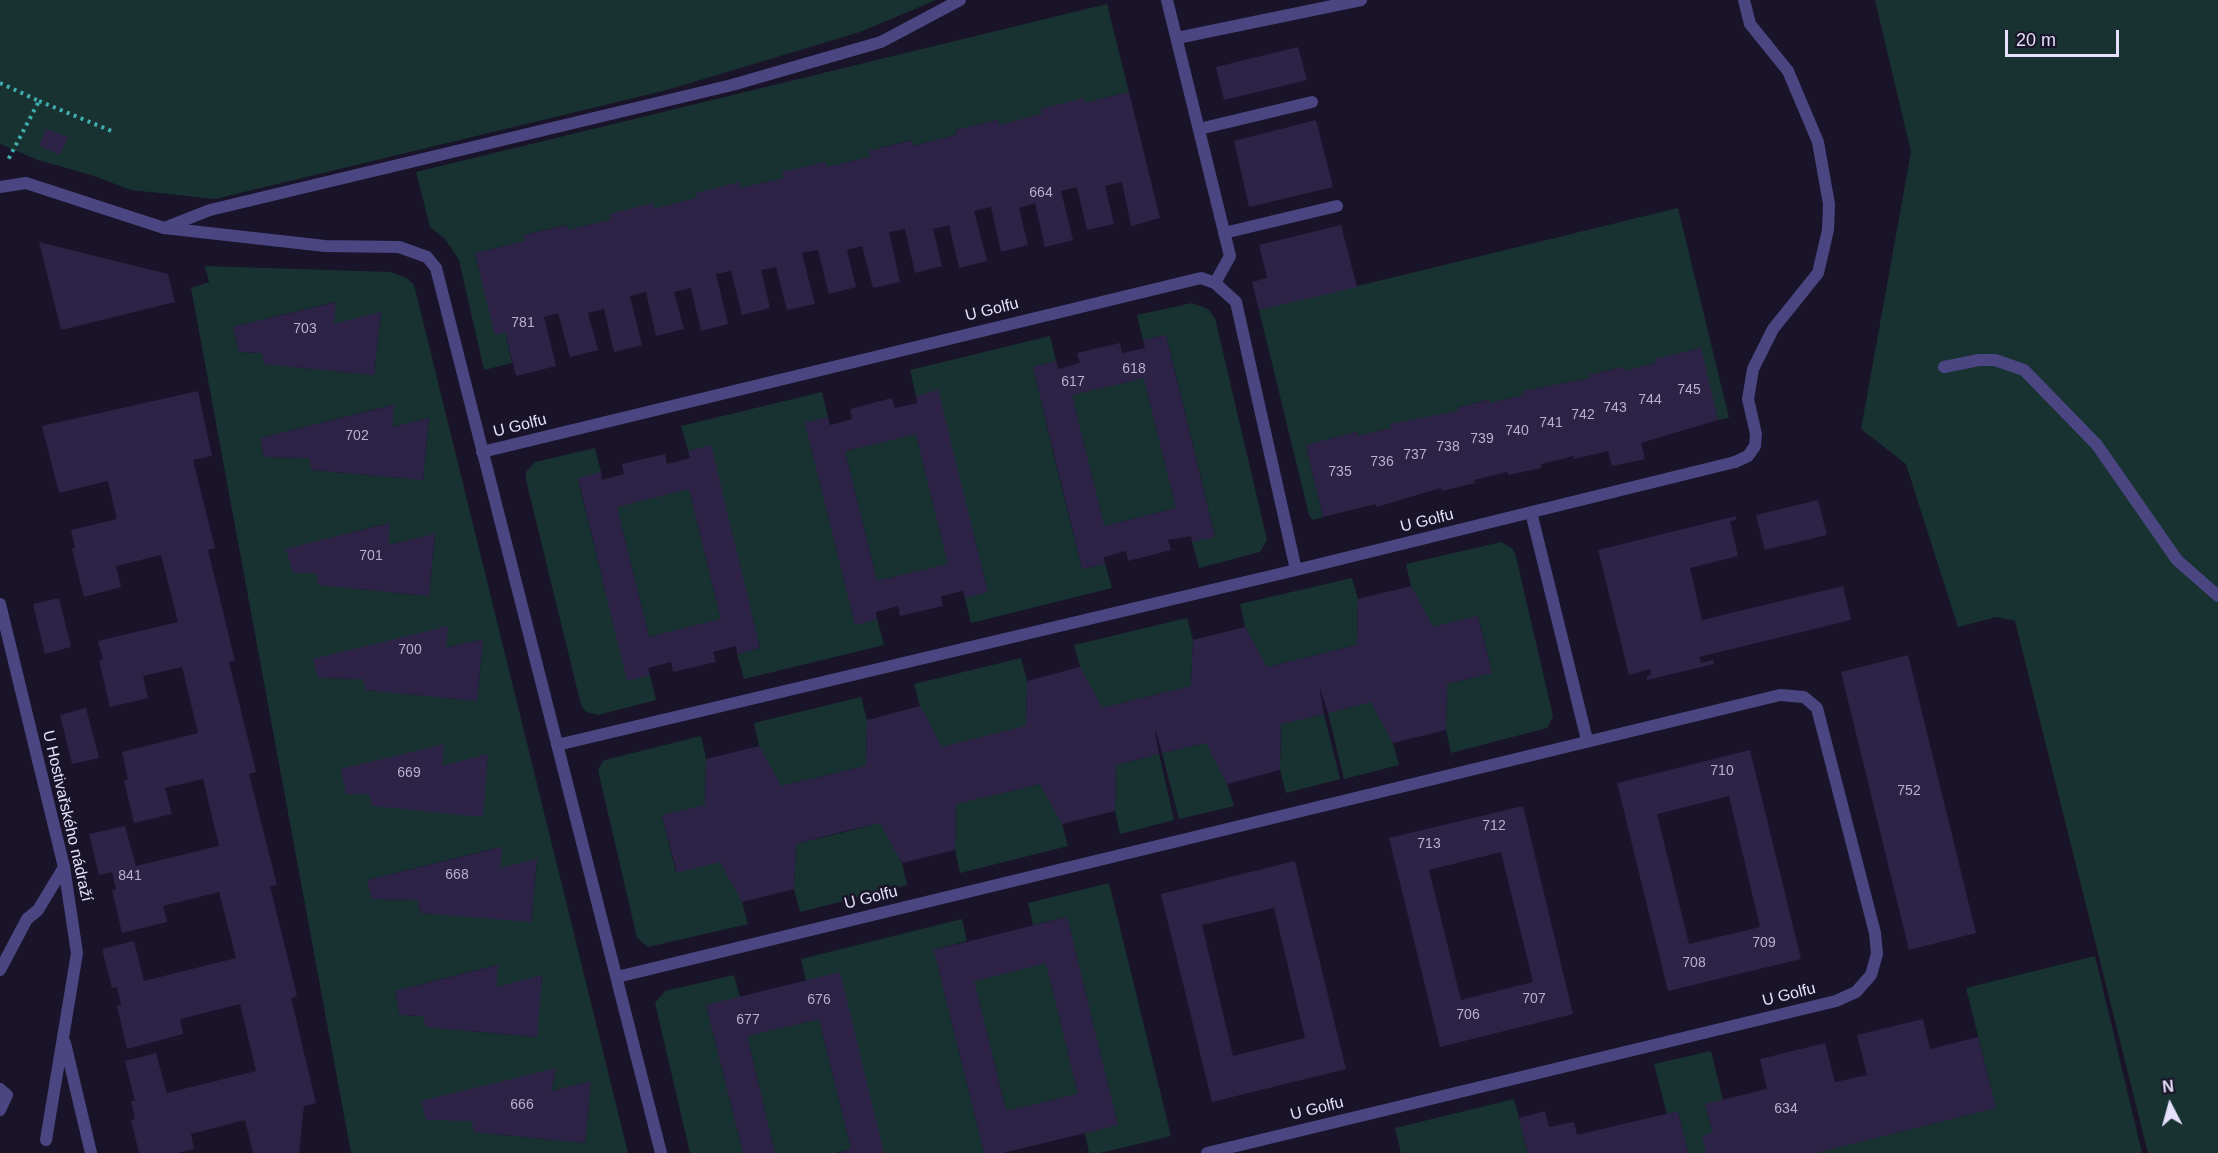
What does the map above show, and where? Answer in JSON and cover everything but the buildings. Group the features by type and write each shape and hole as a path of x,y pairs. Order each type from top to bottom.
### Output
{"street":[{"path":"164,228 210,210 732,84 858,49 881,42 960,0"},
{"path":"1167,0 1230,256 1215,283 1236,302 1296,570"},
{"path":"1177,38 1361,0"},
{"name":"U Golfu","path":"558,745 1531,513 1735,462 1748,456 1755,446 1756,434 1748,399 1753,369 1773,329 1818,273 1828,230 1829,204 1818,142 1788,71 1750,24 1744,0"},
{"path":"1199,129 1312,102"},
{"name":"U Golfu","path":"0,187 26,183 164,228 325,246 399,247 427,256 436,268 660,1153"},
{"path":"1224,233 1337,206"},
{"name":"U Golfu","path":"482,452 1183,281 1201,278 1215,283"},
{"path":"1944,367 1971,361 1995,360 2010,363 2024,370 2097,445 2177,560 2218,596"},
{"path":"1531,513 1587,740"},
{"name":"U Hostivařského nádraží","path":"0,604 64,867 77,953 46,1140"},
{"name":"U Golfu","path":"617,977 1780,695 1804,697 1817,708 1872,922 1877,954 1871,975 1856,992 1836,1001 1207,1153"},
{"path":"0,970 27,919 38,910 64,867"},
{"name":"U Hostivařského nádraží","path":"63,1037 91,1153"},
{"path":"0,1110 2,1093"}],"path":[{"path":"0,83 114,132"},
{"path":"5,166 39,101"}],"green space":[{"path":"0,0 936,0 860,32 667,90 215,199 131,190 91,175 38,160 0,144"},
{"path":"1875,0 2218,0 2218,1153 2148,1153 2015,621 1997,617 1958,627 1906,464 1861,429 1911,152"},
{"path":"1107,4 1129,92 1085,103 1083,99 1041,109 1042,114 999,125 998,120 955,130 956,135 913,146 911,140 869,151 870,157 827,167 825,162 783,172 784,178 741,188 739,182 697,198 654,209 653,204 610,214 611,220 568,230 566,225 524,235 525,241 475,253 495,334 505,332 512,363 484,370 459,260 445,239 430,227 416,172"},
{"path":"1678,208 1729,418 1718,420 1700,348 1656,359 1656,363 1623,371 1622,367 1589,375 1590,378 1523,391 1524,395 1490,403 1489,399 1457,408 1458,411 1391,424 1391,428 1358,436 1357,432 1306,445 1323,517 1313,520 1309,515 1259,310"},
{"path":"205,266 391,272 407,278 414,285 628,1153 351,1153 191,288 209,282","holes":["335,302 334,324 381,313 374,375 265,364 262,353 239,352 233,327","393,405 392,427 429,418 423,480 312,470 309,458 264,457 260,438","389,523 388,545 435,534 429,596 319,585 316,573 293,573 287,549","447,626 446,648 483,639 477,701 367,690 363,679 318,678","443,745 442,766 488,755 482,817 369,794 347,794 341,769","501,847 500,868 537,860 531,921 421,913 417,900 372,899 367,880","497,965 496,987 542,976 536,1037 427,1027 423,1016 400,1015 395,991","556,1069 551,1091 591,1081 585,1143 474,1132 472,1121"]},
{"path":"1192,303 1208,309 1215,318 1267,540 1260,552 1199,568 1192,542 1215,536 1166,335 1143,340 1137,315"},
{"path":"1050,336 1056,361 1033,367 1057,468 1082,569 1105,564 1112,588 971,623 965,598 988,592 938,391 916,396 910,370"},
{"path":"1144,378 1176,508 1104,526 1072,395"},
{"path":"822,392 828,417 805,423 855,625 877,619 884,645 744,679 737,654 760,648 711,446 688,451 681,426"},
{"path":"916,434 948,564 877,581 845,451"},
{"path":"595,448 601,472 578,479 627,680 650,675 656,700 598,715 586,712 581,705 526,480 526,472 535,462"},
{"path":"689,489 721,619 649,637 617,507"},
{"path":"1501,542 1513,549 1516,557 1553,716 1547,728 1451,753 1446,730 1447,684 1492,673 1478,616 1433,627 1411,586 1406,564"},
{"path":"1352,578 1358,599 1357,645 1267,667 1245,627 1240,604"},
{"path":"1187,618 1193,640 1191,686 1102,708 1080,667 1074,645"},
{"path":"1021,658 1027,681 1026,726 942,747 920,706 914,684"},
{"path":"861,697 867,720 866,766 781,786 759,746 754,723"},
{"path":"1371,702 1393,743 1399,765 1344,779 1328,713"},
{"path":"1324,714 1340,779 1286,793 1280,770 1281,724"},
{"path":"701,736 706,759 705,805 662,815 676,872 720,862 742,902 748,924 648,947 637,938 598,770 603,761 609,759"},
{"path":"1206,743 1227,784 1234,806 1179,819 1162,753"},
{"path":"1159,754 1174,820 1120,834 1115,811 1116,765"},
{"path":"1040,784 1062,824 1068,846 960,873 955,850 956,804"},
{"path":"880,823 902,863 907,885 800,912 794,889 796,844"},
{"path":"1109,883 1171,1136 1100,1153 1089,1153 1085,1133 1118,1125 1067,917 1033,925 1028,903"},
{"path":"962,919 967,941 934,950 984,1153 884,1153 806,981 801,959"},
{"path":"2095,956 2142,1153 1815,1153 1996,1108 1966,988"},
{"path":"1046,963 1078,1094 1006,1111 974,981"},
{"path":"734,975 740,997 706,1005 743,1153 690,1153 655,1003 665,991"},
{"path":"819,1019 851,1149 836,1153 775,1153 747,1036"},
{"path":"1711,1051 1723,1100 1705,1104 1713,1133 1706,1153 1688,1153 1678,1111 1667,1114 1654,1064"},
{"path":"1514,1099 1528,1153 1401,1153 1395,1128"}]}
